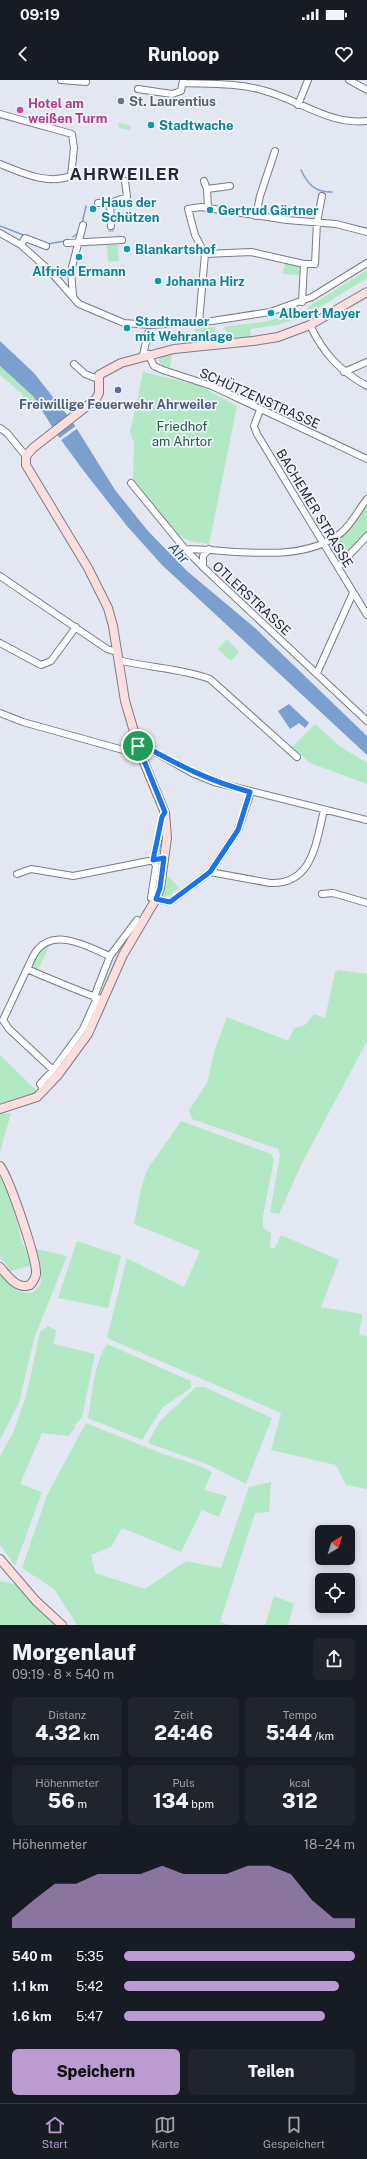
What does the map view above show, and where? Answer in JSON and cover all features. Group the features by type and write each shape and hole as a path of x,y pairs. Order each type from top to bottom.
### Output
{"main road":[{"path":"0,1109 27,1102 44,1091 88,1034 123,955 160,888 167,838 165,812 141,755 125,701 110,616 100,591 26,465 26,456 33,448 96,399 99,393 98,379 102,373 113,367 146,355 174,349 272,338 310,325 367,292"},
{"path":"0,1166 14,1196 33,1259 36,1272 34,1280 28,1286 21,1286 12,1281 0,1267"},
{"path":"0,1559 20,1584 62,1625"}],"street":[{"path":"61,80 86,82"},
{"path":"298,105 308,80"},
{"path":"349,80 367,90"},
{"path":"138,89 172,94 181,91 183,81 219,82 264,90 326,116 358,122 367,122"},
{"path":"0,114 72,134 74,148 71,176 60,180 44,179 0,164"},
{"path":"256,216 260,196 275,151"},
{"path":"98,203 110,204 127,197 125,181"},
{"path":"204,181 207,189 208,208"},
{"path":"207,189 230,186"},
{"path":"205,254 251,252 304,264 315,264 317,222 322,196"},
{"path":"110,204 111,226"},
{"path":"199,322 205,254 195,235 188,209 208,208 256,216 336,224 367,232"},
{"path":"73,298 71,271 83,225"},
{"path":"0,233 20,245 49,270 80,304 118,320 141,324 149,329 270,312 302,302 367,263"},
{"path":"67,243 112,237 122,240"},
{"path":"20,245 25,238 46,246"},
{"path":"302,302 304,264"},
{"path":"139,332 141,324"},
{"path":"310,325 325,353 344,372 367,386"},
{"path":"146,355 146,341 149,329"},
{"name":"SCHÜTZENSTRASSE","path":"146,355 154,366 212,386 260,410 367,459"},
{"path":"344,372 367,362"},
{"path":"74,364 85,374 98,379"},
{"name":"BACHEMER STRASSE","path":"260,410 254,426 257,434 367,615"},
{"path":"0,428 10,437 26,456"},
{"name":"OTLERSTRASSE","path":"131,483 185,549 367,721"},
{"path":"185,549 251,552 300,552 323,543 342,533 367,499"},
{"path":"338,567 367,536"},
{"path":"203,567 203,556 209,549"},
{"path":"0,576 117,656 143,666 194,673 210,679 297,757"},
{"path":"317,673 353,593"},
{"path":"0,644 41,665 51,661 76,627"},
{"path":"0,713 23,722 141,755"},
{"path":"138,746 146,747 200,776 250,792 367,820"},
{"path":"165,812 162,817 153,860 156,866 153,899 170,902 210,872 238,830 250,792"},
{"path":"210,872 270,883 280,883 292,880 303,872 308,864 324,810"},
{"path":"17,874 31,869 73,876 164,858"},
{"path":"322,894 333,893 367,903"},
{"path":"44,1091 40,1084 53,1070 83,1029 96,1000 94,997 110,956 137,920"},
{"path":"53,1070 9,1029 3,1020 36,951 50,941 66,940 94,947 110,956"},
{"path":"27,969 103,1000"},
{"path":"32,1052 37,1046"}],"green space":[{"path":"118,123 130,125 131,130 119,128"},
{"path":"107,245 118,245 119,261 108,262"},
{"path":"285,263 302,266 302,275 283,274"},
{"path":"367,270 367,278 307,315 278,325 250,329 251,338 229,337 224,327 268,321 301,311 306,314 308,307"},
{"path":"216,327 214,333 196,334 195,329"},
{"path":"208,335 211,339 196,343 196,336"},
{"path":"172,353 170,368 162,365 159,360 160,356"},
{"path":"0,366 33,396 38,406 32,411 20,392 0,375"},
{"name":"Friedhof am Ahrtor","path":"143,372 198,385 237,406 209,544 189,541 179,535 133,483 134,443 130,432"},
{"path":"367,504 367,532 339,561 330,544 344,534"},
{"path":"227,639 239,652 231,661 218,649"},
{"path":"315,724 341,747 367,763 367,784 310,763 292,747"},
{"path":"166,874 179,888 171,894 172,895 162,897"},
{"path":"136,927 117,956 104,992 102,991 116,956"},
{"path":"51,943 37,971 29,968 37,952"},
{"path":"339,970 367,974 367,1041 302,1163 279,1214 270,1212 280,1155 278,1149 192,1119 189,1110 207,1083 215,1049 227,1017 288,1041 294,1028 305,1025 314,1014 325,1018 335,972"},
{"path":"0,1055 38,1092 18,1100 0,1104"},
{"path":"11,1113 0,1152 0,1114"},
{"path":"181,1121 271,1154 274,1159 263,1216 263,1228 271,1233 270,1247 274,1249 281,1235 339,1260 321,1307 362,1314 359,1335 367,1336 367,1489 346,1485 336,1465 271,1450 281,1413 107,1338 127,1258 184,1287 200,1251 134,1224 141,1188 147,1170"},
{"path":"0,1175 14,1209 21,1239 31,1264 29,1266 11,1271 0,1257"},
{"path":"77,1241 121,1256 108,1308 58,1298"},
{"path":"33,1248 67,1256 34,1339 19,1403 0,1440 0,1274 17,1290 32,1293 41,1284 39,1262"},
{"path":"48,1326 56,1330 54,1344 95,1354 82,1417 75,1425 66,1424 76,1426 69,1436 42,1433 20,1484 42,1492 15,1566 0,1545 0,1456 13,1433 26,1396 40,1332"},
{"path":"107,1344 191,1381 191,1388 163,1407 142,1440 88,1418 96,1370"},
{"path":"196,1387 204,1387 272,1418 246,1484 209,1465 148,1443 159,1422"},
{"path":"86,1423 212,1472 204,1490 227,1496 219,1517 202,1510 181,1552 122,1528 111,1547 91,1555 95,1573 145,1589 186,1561 221,1568 249,1487 271,1482 269,1512 255,1513 220,1622 230,1625 77,1625 54,1589 22,1568 47,1495"},
{"path":"2,1581 17,1585 30,1601 55,1625 0,1625 0,1582"},
{"path":"274,1596 294,1604 288,1625 265,1625"}],"water":[{"path":"0,341 34,373 72,421 115,490 148,531 187,571 255,628 367,736 367,755 162,565 127,526 56,433 33,396 0,366"},
{"path":"289,704 309,723 305,728 299,723 290,729 278,711"}],"pier":[{"path":"77,425 78,428 60,441 58,439"}],"waterway":[{"path":"301,170 306,180 313,187 321,191 332,192"},
{"path":"82,224 86,206"},
{"path":"0,226 26,236"},
{"path":"73,237 79,232"},
{"path":"47,244 65,241"}],"tunnel":[{"path":"111,226 111,234"}],"place":[{"name":"St. Laurentius","path":"121,101"},
{"name":"Hotel am weißen Turm","path":"20,110"},
{"name":"Stadtwache","path":"151,125"},
{"name":"Haus der Schützen","path":"93,209"},
{"name":"Gertrud Gärtner","path":"210,210"},
{"name":"Blankartshof","path":"127,249"},
{"name":"Alfried Ermann","path":"79,257"},
{"name":"Johanna Hirz","path":"158,281"},
{"name":"Albert Mayer","path":"271,313"},
{"name":"Stadtmauer mit Wehranlage","path":"127,328"},
{"name":"Freiwillige Feuerwehr Ahrweiler","path":"118,390"}],"district":[{"name":"AHRWEILER","path":"125,174"}],"route":[{"path":"138,746 146,747 192,773 214,782 250,792 238,830 210,872 194,886 187,889 182,895 170,902 156,899 160,888 164,858 153,860 162,817 165,812 160,796 147,771 138,746"}],"water label":[{"name":"Ahr","path":"179,553"}]}
